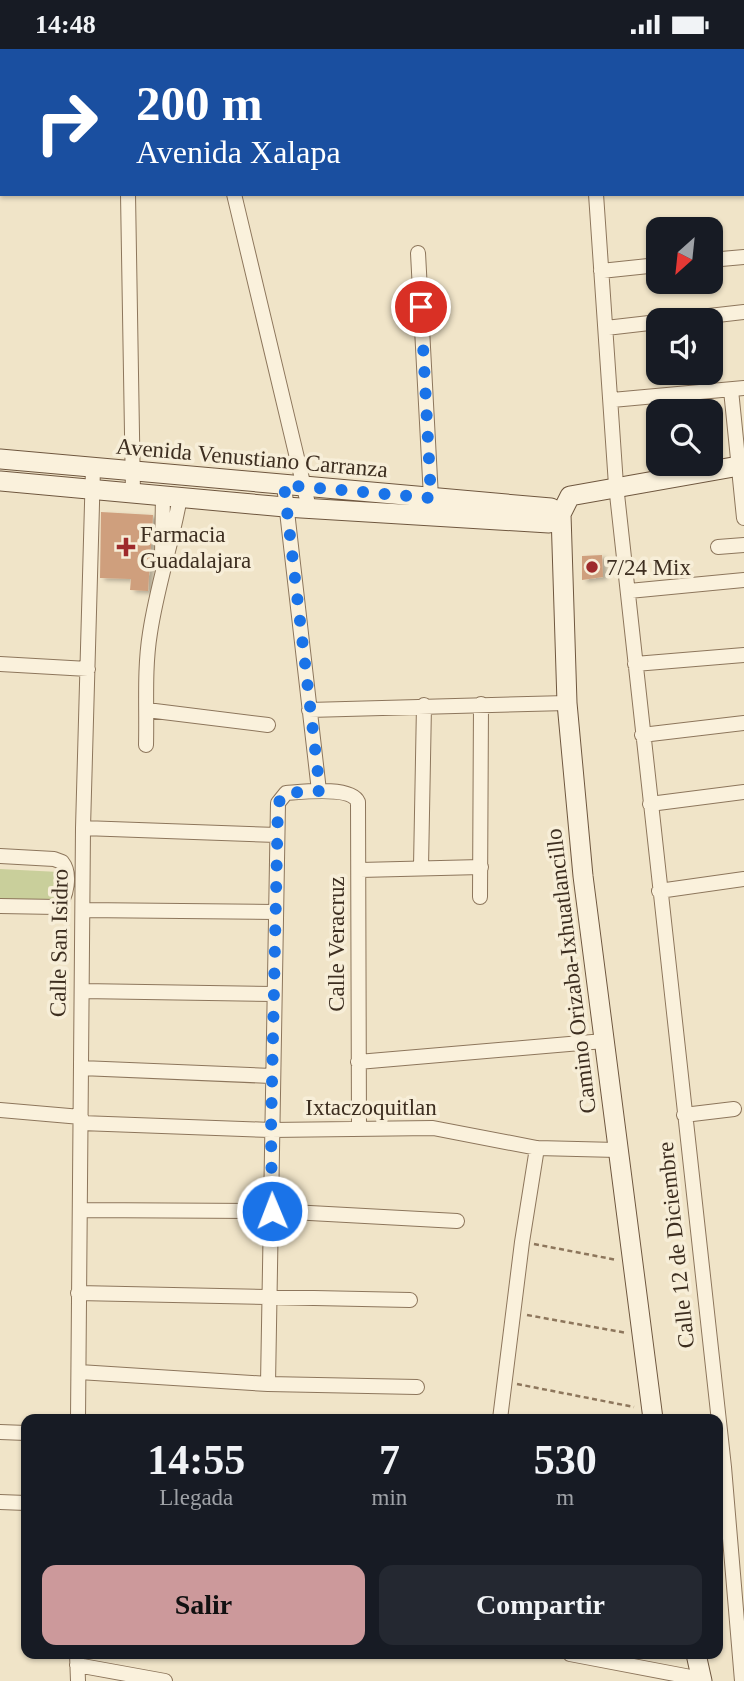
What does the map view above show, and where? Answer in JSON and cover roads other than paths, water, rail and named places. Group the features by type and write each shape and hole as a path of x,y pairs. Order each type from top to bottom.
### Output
{"street":[{"path":"128,196 133,493"},
{"path":"234,196 309,508"},
{"name":"Calle 12 de Diciembre","path":"596,196 616,485 718,1414"},
{"path":"418,253 431,498"},
{"path":"723,259 744,257"},
{"path":"601,271 646,266"},
{"path":"723,314 744,312"},
{"path":"606,328 646,323"},
{"path":"612,400 738,389 744,518"},
{"name":"Avenida Venustiano Carranza","path":"0,459 551,508 561,514 549,523 285,507 0,481"},
{"path":"561,514 570,496 616,485 742,465"},
{"name":"Calle San Isidro","path":"78,1414 83,828 93,468"},
{"path":"268,1384 272,1295 271,1076 278,803 283,794 320,791 284,485"},
{"path":"146,745 149,635 172,496"},
{"name":"Camino Orizaba-Ixhuatlancillo","path":"561,514 567,703 583,876 630,1263 652,1414"},
{"path":"718,547 744,545"},
{"path":"629,591 744,580"},
{"path":"635,664 744,655"},
{"path":"0,664 88,669"},
{"path":"309,710 567,703"},
{"path":"480,897 481,704"},
{"path":"421,867 424,705"},
{"path":"147,710 268,725"},
{"path":"642,735 744,723"},
{"name":"Calle Veracruz","path":"320,791 350,794 356,798 360,870 359,1128"},
{"path":"650,804 744,792"},
{"path":"83,828 277,835"},
{"path":"0,856 54,859 62,862 67,870 63,899 57,907 0,906"},
{"path":"360,870 481,867"},
{"path":"659,891 744,879"},
{"path":"83,910 275,912"},
{"path":"82,991 274,994"},
{"path":"358,1062 604,1041"},
{"path":"81,1068 271,1076"},
{"path":"684,1115 734,1109"},
{"name":"Ixtaczoquitlan","path":"0,1111 81,1120 271,1130 454,1130 537,1148 617,1150"},
{"path":"500,1414 537,1148"},
{"path":"80,1210 272,1211 457,1221"},
{"path":"78,1293 410,1300"},
{"path":"79,1372 268,1384 417,1387"},
{"path":"0,1432 21,1433"},
{"name":"Calle 12 de Diciembre","path":"723,1458 742,1681"},
{"path":"0,1502 21,1503"},
{"path":"78,1681 77,1659 166,1681"},
{"path":"595,1659 701,1680 697,1659"}],"place":[{"name":"Farmacia Guadalajara","path":"126,547"},
{"name":"7/24 Mix","path":"592,567"}]}
